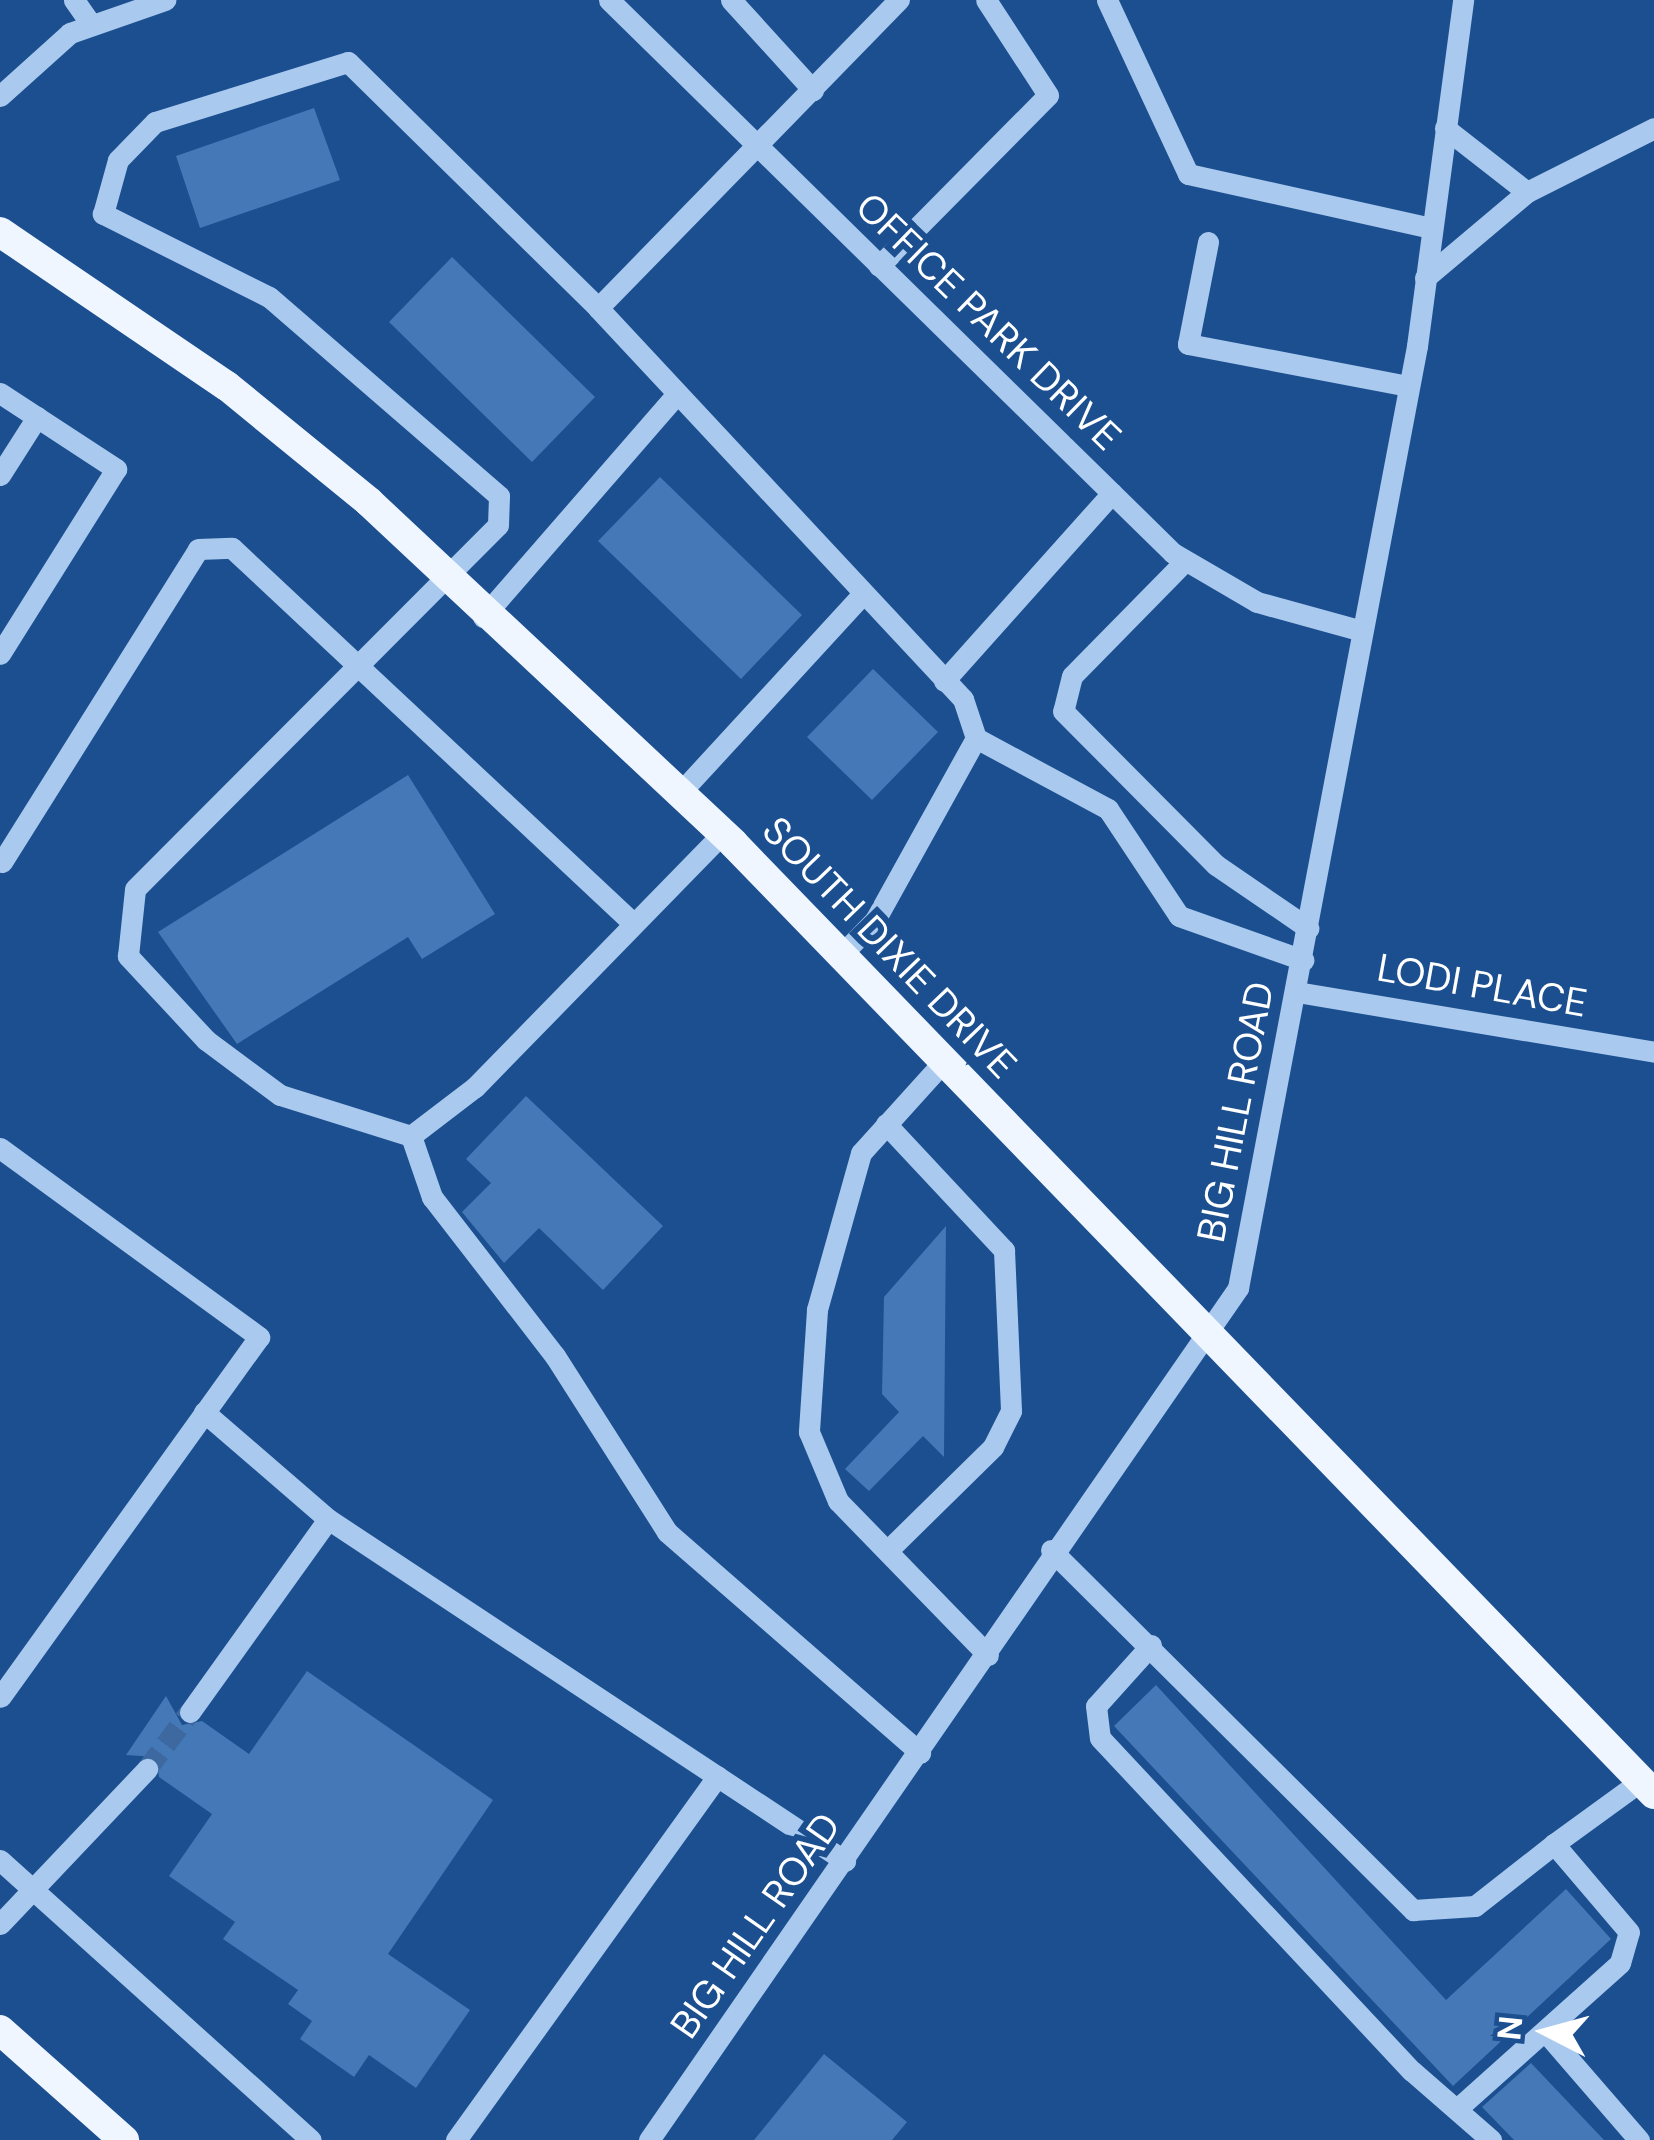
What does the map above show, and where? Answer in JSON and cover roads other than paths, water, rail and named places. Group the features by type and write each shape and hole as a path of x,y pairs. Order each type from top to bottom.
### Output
{"main road":[{"name":"SOUTH DIXIE DRIVE","path":"0,232 227,386 722,834 843,953 1648,1787"},
{"path":"0,2030 124,2140"}],"street":[{"path":"74,0 91,24"},
{"path":"0,96 39,52 91,24 165,0"},
{"name":"OFFICE PARK DRIVE","path":"609,0 1185,561 1257,602 1359,630"},
{"path":"731,0 813,89"},
{"path":"598,308 760,150 898,0"},
{"path":"879,266 1048,95 986,0"},
{"path":"1107,0 1188,174 1431,228"},
{"name":"BIG HILL ROAD","path":"649,2140 988,1655 1051,1550 1238,1288 1408,386 1463,0"},
{"path":"411,1136 280,1095 206,1040 128,956 124,934 135,890 498,525 499,496 269,296 103,214 118,160 155,122 348,62 598,308 859,598 944,681 976,738 1108,809 1179,916 1303,960"},
{"path":"1445,128 1527,192"},
{"path":"1425,278 1527,192 1654,128"},
{"path":"1208,242 1188,344 1408,386"},
{"path":"0,393 116,470 0,654"},
{"path":"483,617 676,395"},
{"path":"0,475 37,417"},
{"path":"944,681 1112,493"},
{"path":"2,862 198,549 232,548 362,664 634,924"},
{"path":"1185,561 1072,676 1063,711 1216,866 1308,928"},
{"path":"678,795 859,598"},
{"path":"843,953 874,920 976,738"},
{"path":"411,1136 476,1087 722,834"},
{"name":"LODI PLACE","path":"1297,992 1654,1052"},
{"path":"945,1060 861,1153 817,1310 808,1432 838,1501 988,1655"},
{"path":"886,1124 1004,1250 1011,1411 993,1447 886,1551"},
{"path":"411,1136 432,1197 555,1355 667,1532 920,1753"},
{"path":"0,1148 259,1336 0,1697"},
{"path":"204,1412 328,1519 845,1861"},
{"path":"190,1712 328,1519"},
{"path":"1051,1550 1413,1910 1475,1906 1555,1844 1648,1787"},
{"path":"1151,1645 1096,1706 1100,1738 1491,2140"},
{"path":"0,1924 147,1769"},
{"path":"456,2140 718,1776"},
{"path":"1458,2108 1548,2035 1619,1964 1629,1932 1555,1844"},
{"path":"0,1860 311,2140"},
{"path":"1548,2035 1639,2140"}],"tunnel":[{"path":"147,1769 190,1712"}]}
